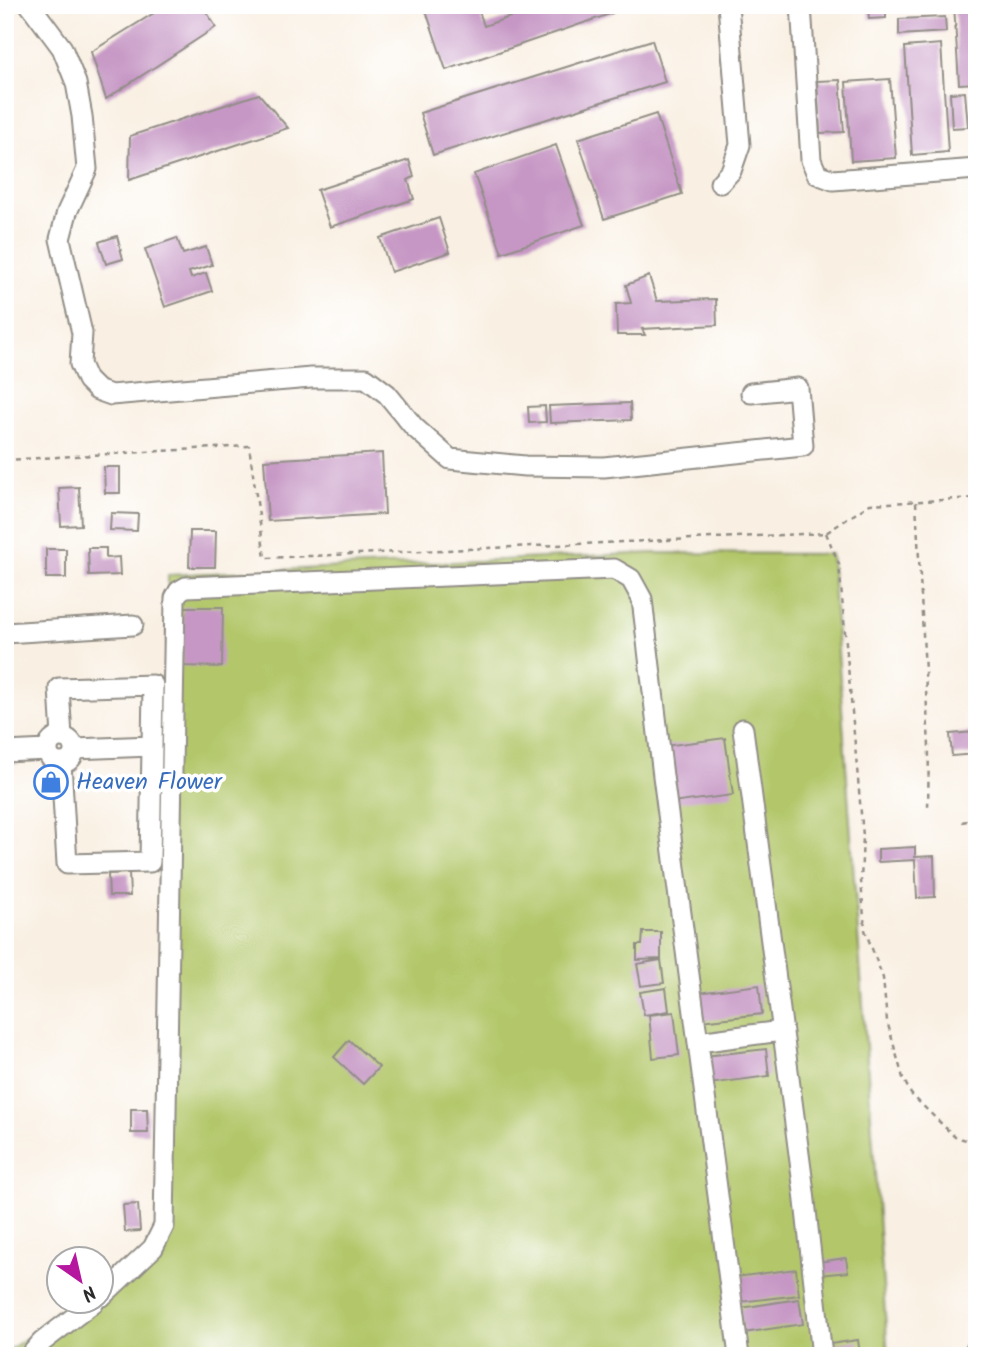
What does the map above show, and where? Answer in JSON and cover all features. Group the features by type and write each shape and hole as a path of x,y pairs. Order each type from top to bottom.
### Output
{"street":[{"path":"30,5 62,48 76,83 80,105 87,169 67,212 60,239 82,333 80,364 86,380 97,390 111,395 311,378 366,378 387,394 414,427 450,459 525,466 604,467 803,446 798,388 751,393"},
{"path":"720,183 731,171 740,145 727,5"},
{"path":"801,5 811,160 817,174 833,180 977,169"},
{"path":"116,1283 153,1248 164,1226 175,598 179,592 186,587 614,569 631,579 642,599 739,1356"},
{"path":"5,633 133,625"},
{"path":"153,685 150,862 67,864 61,750 59,688 153,685"},
{"path":"743,729 804,1192 822,1356"},
{"path":"5,752 152,746"},
{"path":"698,1042 781,1031"},
{"path":"30,1356 75,1316"}],"path":[{"path":"5,460 250,446 265,558 826,533 870,504 977,498"},
{"path":"916,502 929,747 928,809"},
{"path":"826,533 839,564 863,836 861,881 865,930 883,978 887,1021 903,1078 911,1094 954,1137 977,1143"},
{"path":"962,822 977,819"},
{"path":"959,1356 977,1330"}],"green space":[{"path":"655,553 831,554 888,1356 5,1356 5,1353 59,1316 116,1316 116,1288 166,1239 168,575"}],"building":[{"path":"167,5 202,5 216,27 106,99 91,52"},
{"path":"424,5 477,5 484,26 544,5 610,5 613,13 446,70"},
{"path":"868,5 886,5 886,18 869,19"},
{"path":"954,5 977,5 977,83 959,84"},
{"path":"945,17 946,32 899,35 899,19"},
{"path":"652,40 665,82 433,155 420,113"},
{"path":"941,44 948,152 912,155 905,47"},
{"path":"890,79 896,158 851,161 846,82"},
{"path":"840,80 844,132 820,133 817,81"},
{"path":"965,92 968,127 952,128 950,93"},
{"path":"259,94 288,128 129,180 130,136"},
{"path":"656,114 682,194 604,219 578,139"},
{"path":"556,145 584,225 502,253 474,174"},
{"path":"409,160 414,177 408,180 414,199 330,227 317,190"},
{"path":"439,218 450,252 391,272 380,238"},
{"path":"117,236 123,259 106,264 99,242"},
{"path":"177,238 183,254 206,247 212,265 189,272 191,278 206,273 212,291 165,307 145,249"},
{"path":"649,276 657,301 716,299 717,325 642,329 645,335 617,335 616,304 631,303 626,285"},
{"path":"630,403 631,420 550,423 549,406"},
{"path":"545,406 546,422 529,423 528,407"},
{"path":"382,453 385,514 268,521 264,460"},
{"path":"104,467 120,467 120,493 105,493"},
{"path":"79,487 81,525 61,526 59,488"},
{"path":"111,513 138,514 137,531 110,530"},
{"path":"190,531 216,531 215,567 189,567"},
{"path":"88,548 106,548 106,558 119,557 120,575 89,576"},
{"path":"46,549 66,549 66,578 46,578"},
{"path":"183,607 223,607 222,667 182,666"},
{"path":"975,732 976,754 952,756 950,734"},
{"path":"725,738 733,795 672,803 664,746"},
{"path":"915,847 915,857 934,856 935,897 917,898 915,860 878,862 878,849"},
{"path":"129,873 130,896 109,896 108,874"},
{"path":"643,932 661,932 661,959 637,960 637,945 642,945"},
{"path":"661,960 664,983 641,986 637,964"},
{"path":"759,985 762,1014 701,1021 697,993"},
{"path":"666,988 669,1011 644,1015 640,992"},
{"path":"674,1012 679,1055 653,1058 649,1015"},
{"path":"349,1040 379,1067 363,1084 334,1057"},
{"path":"766,1049 769,1076 709,1084 705,1056"},
{"path":"131,1109 147,1109 148,1133 131,1133"},
{"path":"138,1204 140,1231 125,1232 123,1205"},
{"path":"846,1258 848,1272 819,1275 818,1262"},
{"path":"796,1269 799,1295 739,1302 735,1277"},
{"path":"799,1299 803,1324 743,1333 740,1308"},
{"path":"858,1340 860,1354 831,1356 830,1344"}],"place":[{"name":"Heaven Flower","path":"51,782"}]}
